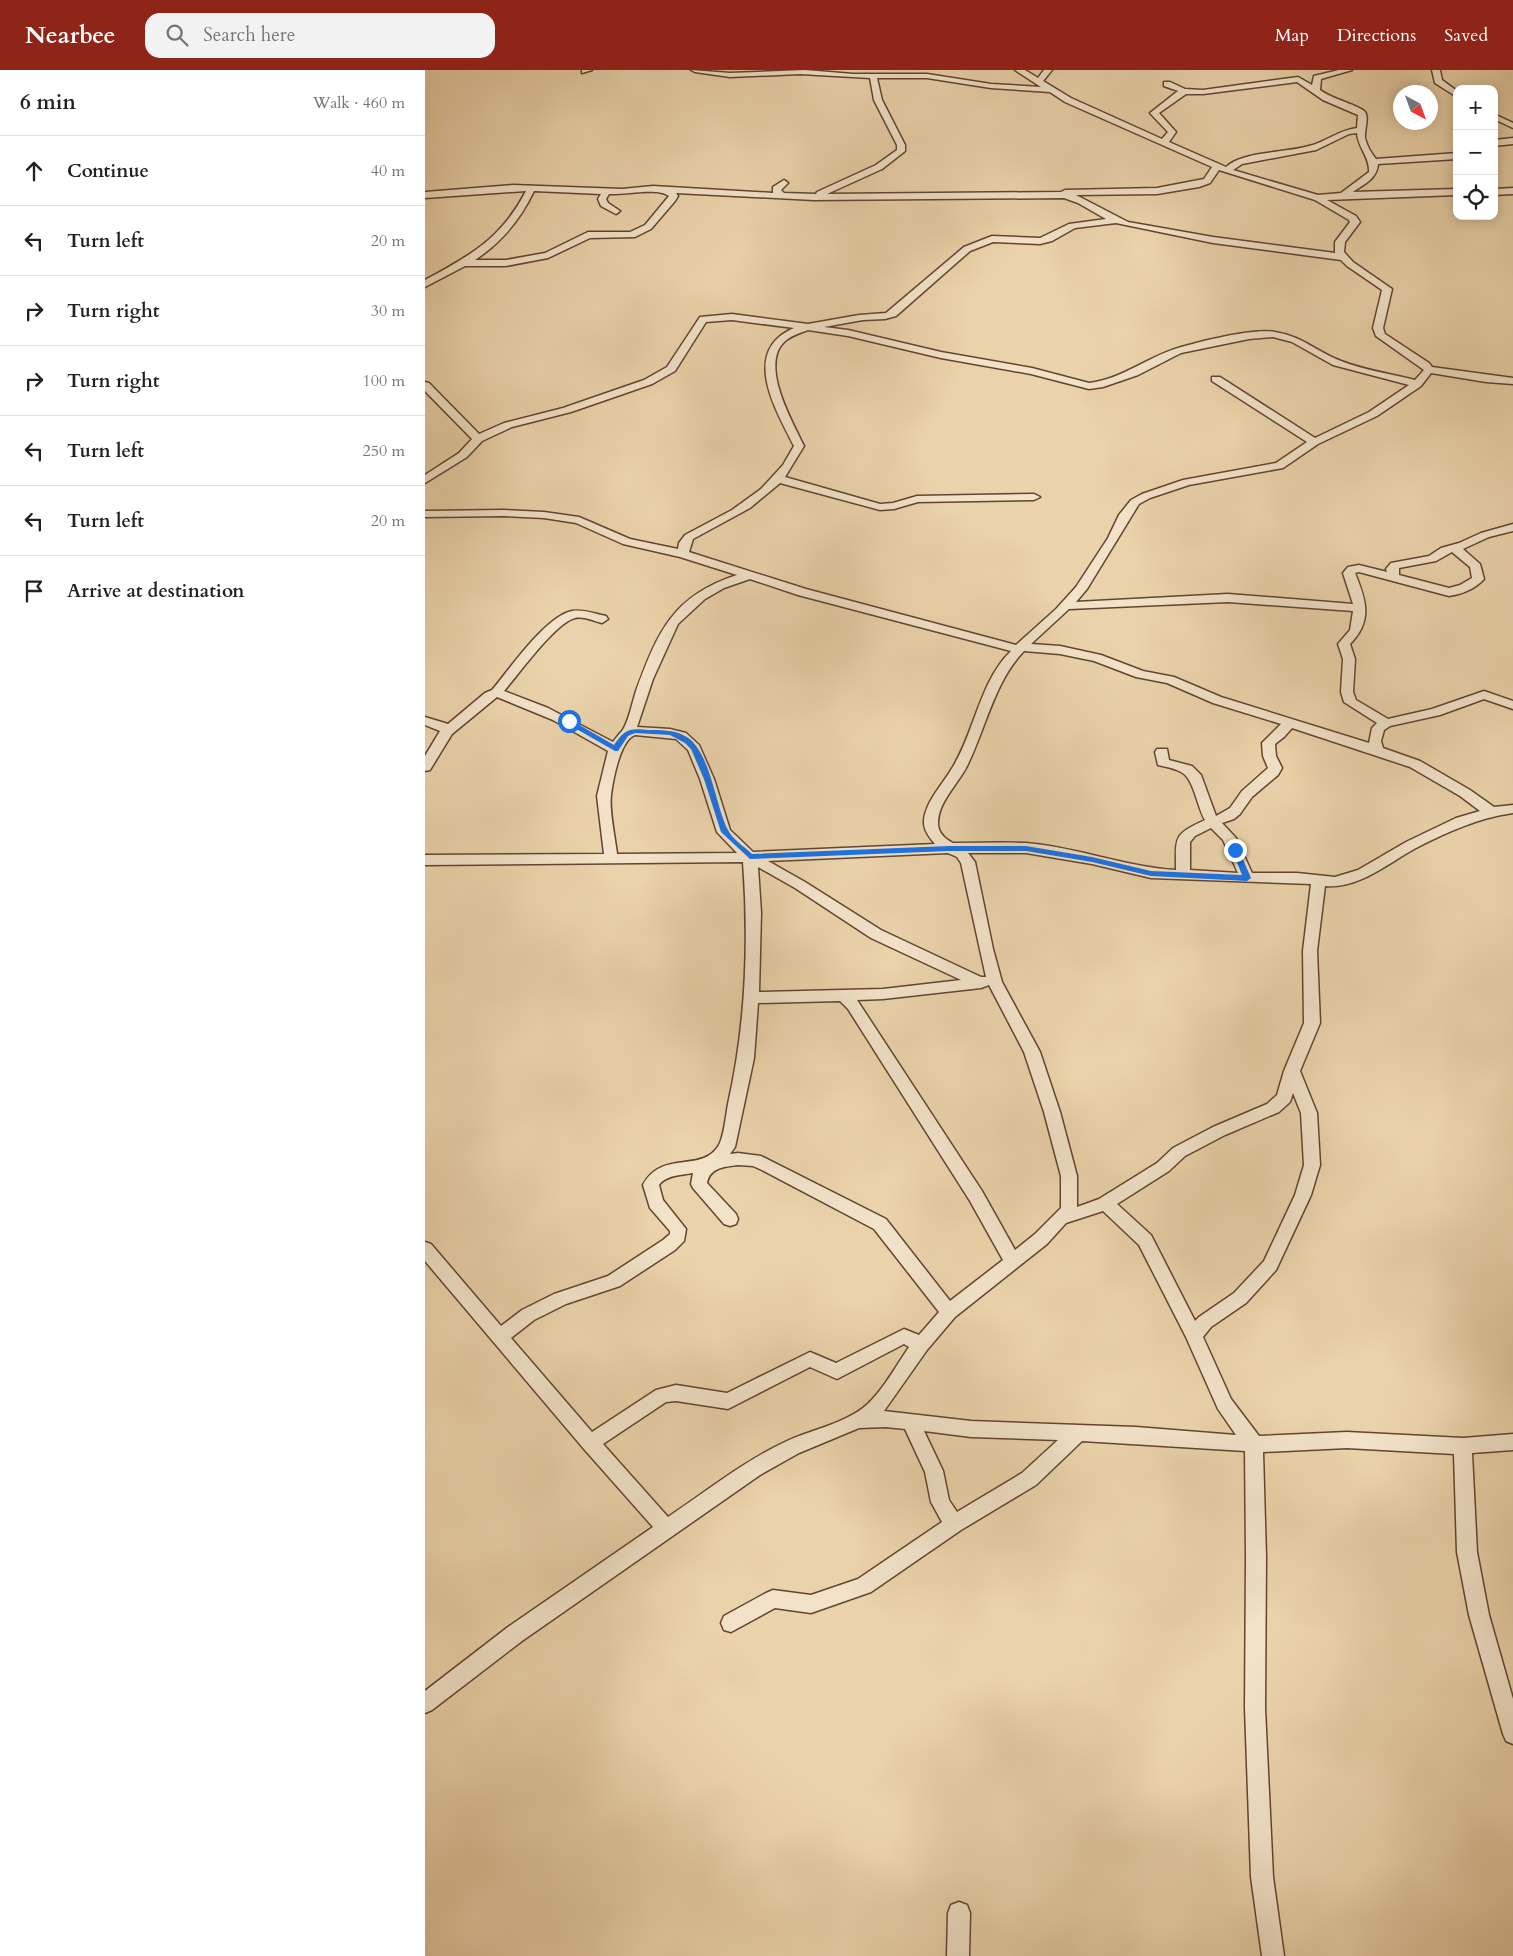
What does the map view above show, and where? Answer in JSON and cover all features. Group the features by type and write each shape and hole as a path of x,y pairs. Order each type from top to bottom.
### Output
{"street":[{"path":"695,70 731,75 799,71 853,76 927,76 991,86 1050,90"},
{"path":"1019,70 1050,90 1093,112 1223,169 1318,198 1354,220 1351,229 1340,242 1338,248 1342,256 1387,289 1379,328 1381,336 1425,365 1429,370 1513,381"},
{"path":"1038,83 1048,70"},
{"path":"1316,92 1317,78 1349,70"},
{"path":"1435,70 1438,81 1453,92"},
{"path":"814,197 879,166 901,151 901,145 878,100 873,76"},
{"path":"1167,84 1184,91 1208,91 1293,78 1298,79 1316,92 1361,113 1363,117 1359,130 1361,144 1374,162 1373,172 1343,195"},
{"path":"1164,142 1172,132 1154,113 1184,91"},
{"path":"1498,118 1513,126"},
{"path":"1065,195 1065,193 1069,192 1144,192 1199,184 1223,169 1239,162 1310,149 1327,144 1347,131 1359,130"},
{"path":"1498,143 1513,141"},
{"path":"1374,162 1453,156"},
{"path":"782,196 776,189 784,183"},
{"path":"425,195 470,190 667,190 814,197 1065,195 1116,221"},
{"path":"425,284 465,263 501,235 512,222 531,190"},
{"path":"465,263 506,263 547,255 588,235 633,235 648,227 672,199 674,196 667,190"},
{"path":"607,191 602,199 604,204 616,211"},
{"path":"1498,192 1513,191"},
{"path":"1318,198 1343,195 1453,192"},
{"path":"683,554 689,537 759,497 778,479 794,459 799,446 772,383 771,358 776,344 782,338 795,332 813,327 893,314 960,255 975,245 1001,239 1040,241 1049,239 1072,226 1116,221 1213,240 1342,256"},
{"path":"425,480 463,456 478,439 520,420 567,410 648,382 671,369 703,319 732,317 813,327 941,355 1032,371 1089,386 1099,385 1134,373 1177,351 1249,336 1273,334 1297,340 1337,363 1417,384"},
{"path":"425,1703 515,1634 666,1528 771,1458 870,1413 921,1345 949,1312 1013,1262 1063,1218 1069,1210 1069,1176 1052,1112 1031,1052 988,982 986,949 968,862 961,854 941,843 934,834 931,824 932,814 960,766 997,679 1008,660 1066,606 1081,589 1114,538 1125,515 1135,502 1145,496 1187,482 1279,466 1314,442 1373,414 1417,384 1429,370"},
{"path":"1216,379 1314,442"},
{"path":"425,385 478,439"},
{"path":"778,479 880,507 894,506 917,499 1034,497"},
{"path":"425,514 503,513 544,515 579,520 627,542 683,554 802,592 1020,648 1060,650 1097,658 1141,674 1170,680 1217,700 1288,724 1377,750 1415,764 1465,793 1491,812"},
{"path":"1393,576 1392,569 1395,565 1432,560 1453,547 1463,546 1485,535 1513,527"},
{"path":"1386,723 1350,702 1347,692 1349,659 1344,644 1357,628 1358,608 1356,590 1349,573 1352,569 1359,568 1449,592 1468,587 1478,578 1477,566 1453,547"},
{"path":"611,858 604,796 615,749 629,732 645,681 670,626 677,617 699,598 718,586 751,575"},
{"path":"1066,606 1228,598 1358,608"},
{"path":"425,766 447,732 489,696 496,693 549,630 563,618 570,615 582,615 603,619"},
{"path":"496,693 527,702 615,749"},
{"path":"1377,750 1375,741 1378,728 1386,723 1435,712 1484,694 1513,705"},
{"path":"425,721 444,727 447,732"},
{"path":"1183,875 1183,841 1190,833 1209,823 1214,823 1229,816 1247,794 1273,772 1275,768 1267,751 1269,741 1286,730 1288,724"},
{"path":"629,732 670,733 681,736 688,741 694,748 707,779 725,832 750,857 800,885 876,934 988,982"},
{"path":"1162,752 1163,762 1187,769 1196,778 1206,810 1214,823 1229,838 1247,878"},
{"path":"425,860 750,857 949,848 1026,848 1151,873 1247,878 1297,878 1336,882 1363,873 1411,845 1461,821 1491,812 1513,809"},
{"path":"730,1219 699,1184 701,1174 727,1147 746,1058 751,998 754,913 750,857"},
{"path":"1063,1218 1105,1204 1163,1167 1179,1152 1219,1130 1273,1108 1284,1098 1292,1071 1312,1023 1310,951 1319,880"},
{"path":"751,998 883,994 988,982"},
{"path":"844,996 853,1005 976,1196 1013,1262"},
{"path":"1193,1336 1205,1322 1241,1298 1270,1265 1303,1195 1311,1165 1309,1113 1292,1071"},
{"path":"500,1336 528,1315 559,1299 614,1281 669,1245 678,1236 678,1229 655,1203 651,1185 656,1177 668,1171 738,1159 755,1160 880,1224 949,1312"},
{"path":"1105,1204 1122,1217 1145,1240 1193,1336 1223,1404 1253,1444 1256,1556 1255,1718 1262,1877 1273,1956"},
{"path":"425,1249 590,1443 666,1528"},
{"path":"590,1443 662,1395 676,1393 728,1401 810,1359 837,1371 904,1336 921,1345"},
{"path":"857,1420 886,1419 971,1429 1136,1435 1253,1444 1347,1440 1463,1446 1513,1442"},
{"path":"912,1422 916,1437 934,1471 940,1502 954,1524"},
{"path":"731,1623 773,1599 811,1604 864,1586 954,1524 1029,1478 1077,1434"},
{"path":"1463,1446 1467,1552 1479,1615 1513,1734"},
{"path":"958,1956 959,1914"}],"route":[{"path":"569,721 615,749 625,734 634,731 670,733 681,736 688,741 694,748 707,779 725,832 750,857 949,848 1026,848 1151,873 1247,878 1235,850"}]}
